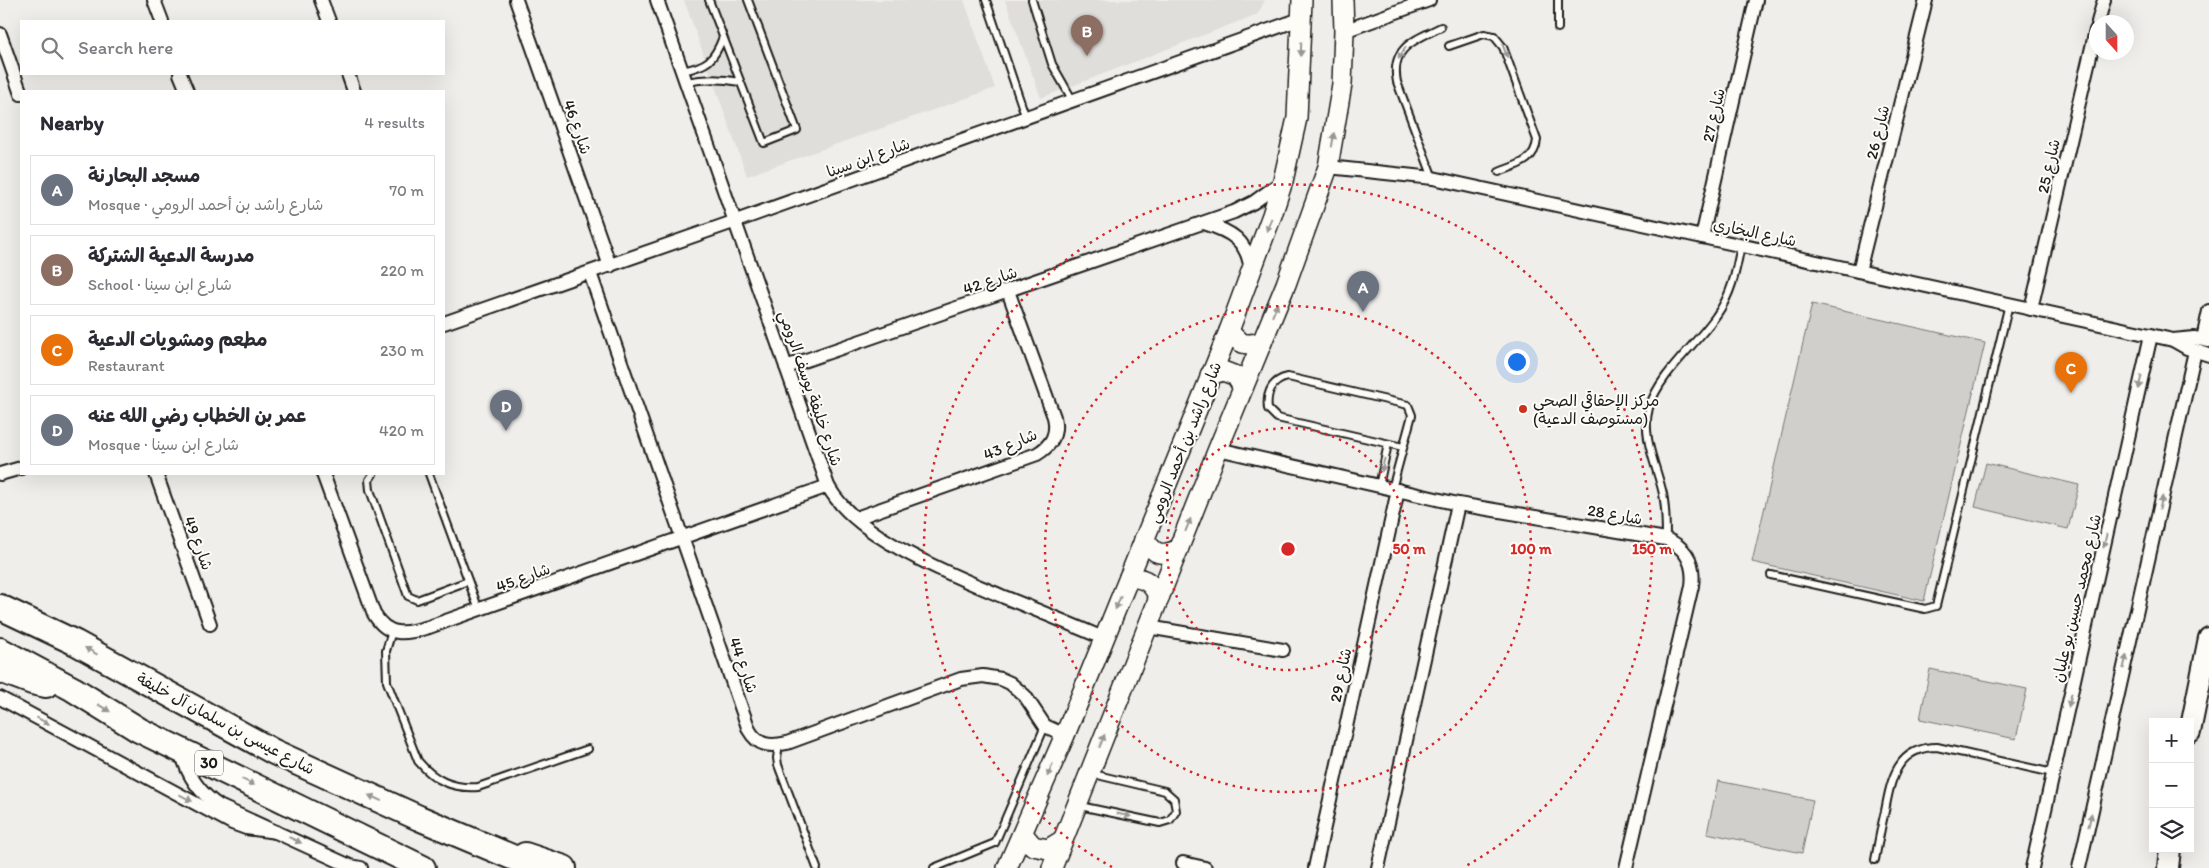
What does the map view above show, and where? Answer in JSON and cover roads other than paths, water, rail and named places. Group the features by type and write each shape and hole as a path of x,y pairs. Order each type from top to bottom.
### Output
{"highway":[{"name":"شارع عيسى بن سلمان آل خليفة","path":"0,607 76,643 274,752 419,818 538,868"},
{"name":"30","path":"0,650 73,689 139,730 423,868"},
{"path":"0,670 32,682 73,689"},
{"path":"419,818 564,868"}],"main road":[{"path":"2193,718 2209,638"},
{"path":"2168,868 2170,853"}],"street":[{"path":"154,0 162,20"},
{"path":"321,0 329,20"},
{"name":"شارع 46","path":"516,0 610,266"},
{"name":"شارع خليفة يوسف الرومي","path":"657,0 828,486 838,502 876,533 920,559 1103,638"},
{"path":"1052,868 1286,284 1328,166 1342,84 1344,0"},
{"path":"1344,31 1428,0"},
{"name":"شارع 27","path":"1702,237 1756,0"},
{"name":"شارع 26","path":"1859,271 1926,0"},
{"path":"2100,15 2104,0"},
{"name":"شارع ابن سينا","path":"445,324 1073,101 1302,9"},
{"name":"شارع راشد بن أحمد الرومي","path":"1007,868 1065,735 1229,331 1283,181 1297,118 1302,9"},
{"path":"0,34 20,91"},
{"name":"شارع 25","path":"2031,309 2089,60"},
{"path":"180,75 187,90"},
{"path":"348,75 354,90"},
{"name":"شارع البخاري","path":"1328,166 1433,178 2173,340 2195,351 2209,355"},
{"name":"شارع 42","path":"786,367 1244,208 1283,181"},
{"path":"1204,222 1228,231 1240,241 1247,254 1251,273"},
{"name":"شارع 44","path":"590,273 750,730 753,737 763,744 779,745"},
{"name":"شارع 43","path":"856,518 1037,454 1052,441 1056,430 1054,417 1008,291"},
{"path":"2206,340 2209,311"},
{"path":"1229,331 1237,341 1249,345 1262,342"},
{"name":"شارع محمد حسين بو عليان","path":"2032,868 2151,335"},
{"name":"شارع البخاري","path":"2173,340 2187,338 2206,340"},
{"path":"2080,868 2195,351"},
{"path":"1210,375 1223,371 1236,376 1243,388"},
{"name":"شارع 28","path":"1218,450 1458,504 1666,539 1682,548 1687,554 1693,575 1692,586 1626,868"},
{"path":"0,474 20,468"},
{"name":"شارع 49","path":"156,475 210,624"},
{"path":"323,475 374,614 378,622 392,632"},
{"name":"شارع 45","path":"392,632 399,633 418,630 479,610 828,486"},
{"name":"شارع 29","path":"1315,868 1395,489"},
{"path":"1378,868 1458,504"},
{"path":"1144,539 1152,550 1165,555 1178,550"},
{"path":"1129,576 1143,578 1154,586 1159,599"},
{"path":"1148,627 1283,650"},
{"path":"779,745 961,679 983,676 1002,679 1018,688 1045,726 1065,735"},
{"path":"0,698 232,823 246,828 276,832"},
{"path":"181,749 187,772 200,791 209,799 350,866 360,868"},
{"path":"1023,834 1033,846 1040,848 1048,849 1061,842"},
{"path":"1183,863 1204,868"}],"lane":[{"path":"709,0 764,143 797,130 748,0"},
{"path":"986,0 1026,118"},
{"path":"1032,0 1052,64 1073,101"},
{"path":"1558,0 1558,28"},
{"path":"1433,178 1397,82 1396,67 1397,59 1408,44 1441,27"},
{"path":"1449,46 1484,34 1494,36 1503,47 1537,140 1536,147 1529,159 1499,172"},
{"path":"684,77 716,55 723,37"},
{"path":"684,77 740,82"},
{"path":"1666,539 1663,492 1649,440 1647,424 1649,409 1663,382 1716,317 1726,301 1734,284 1741,245"},
{"path":"1771,575 1925,610 1936,606 2009,304"},
{"path":"1395,489 1403,447 1412,415 1408,405 1288,377 1280,379 1270,388 1267,403 1273,416 1403,447"},
{"path":"1378,486 1388,444"},
{"path":"372,475 369,480 370,490 408,596 417,600 468,581"},
{"path":"429,475 479,610"},
{"path":"392,632 386,651 387,682 418,761 438,780 464,788 478,787 588,749"},
{"path":"934,868 995,843 1045,726"},
{"path":"779,745 778,765 817,868"},
{"path":"1875,860 1893,773 1903,760 1914,752 1926,747 1937,748 2053,773"},
{"path":"1076,805 1160,823 1170,820 1176,811 1174,799 1165,791 1089,773"}],"place":[{"name":"مدرسة الدعية الشتركة","path":"1087,56"},
{"name":"مسجد البحارنة","path":"1363,312"},
{"name":"مطعم ومشويات الدعية","path":"2071,393"},
{"name":"مركز الإحقاقي الصحي (مستوصف الدعية)","path":"1523,409"},
{"name":"عمر بن الخطاب رضي الله عنه","path":"506,431"}]}
